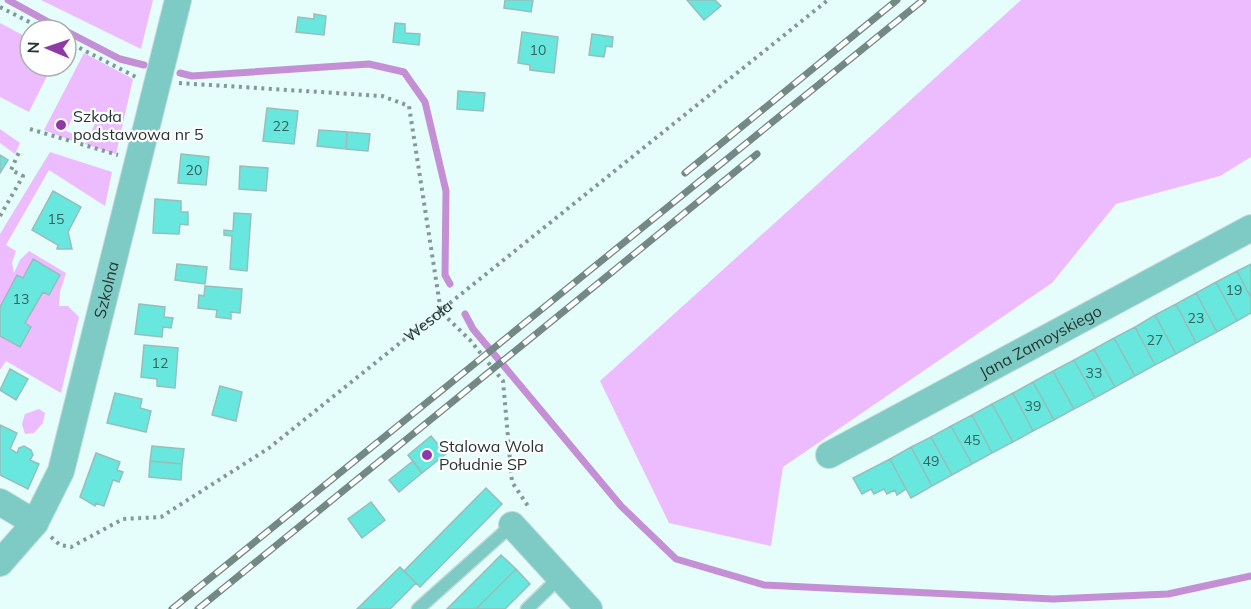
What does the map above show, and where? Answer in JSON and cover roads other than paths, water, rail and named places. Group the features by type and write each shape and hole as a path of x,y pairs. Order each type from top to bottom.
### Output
{"street":[{"name":"Szkolna","path":"0,563 34,523 61,471 178,0"},
{"name":"Jana Zamoyskiego","path":"829,455 1251,228"},
{"path":"0,502 34,523"},
{"path":"523,519 560,577 589,609"}],"lane":[{"path":"418,609 523,519"},
{"path":"527,609 560,577"}],"waterway":[{"path":"8,0 41,18"},
{"path":"78,37 120,59 144,65"},
{"path":"180,73 192,76 369,64 404,72 425,102 446,191 445,275 450,284"},
{"path":"465,314 473,329 621,506 676,559 764,585 1053,599 1168,594 1251,576"}],"railway":[{"path":"685,173 897,0"},
{"path":"172,609 923,0"},
{"path":"198,609 757,154"}],"place":[{"name":"Szkoła podstawowa nr 5","path":"61,125"},
{"name":"Stalowa Wola Południe SP","path":"427,455"}]}
